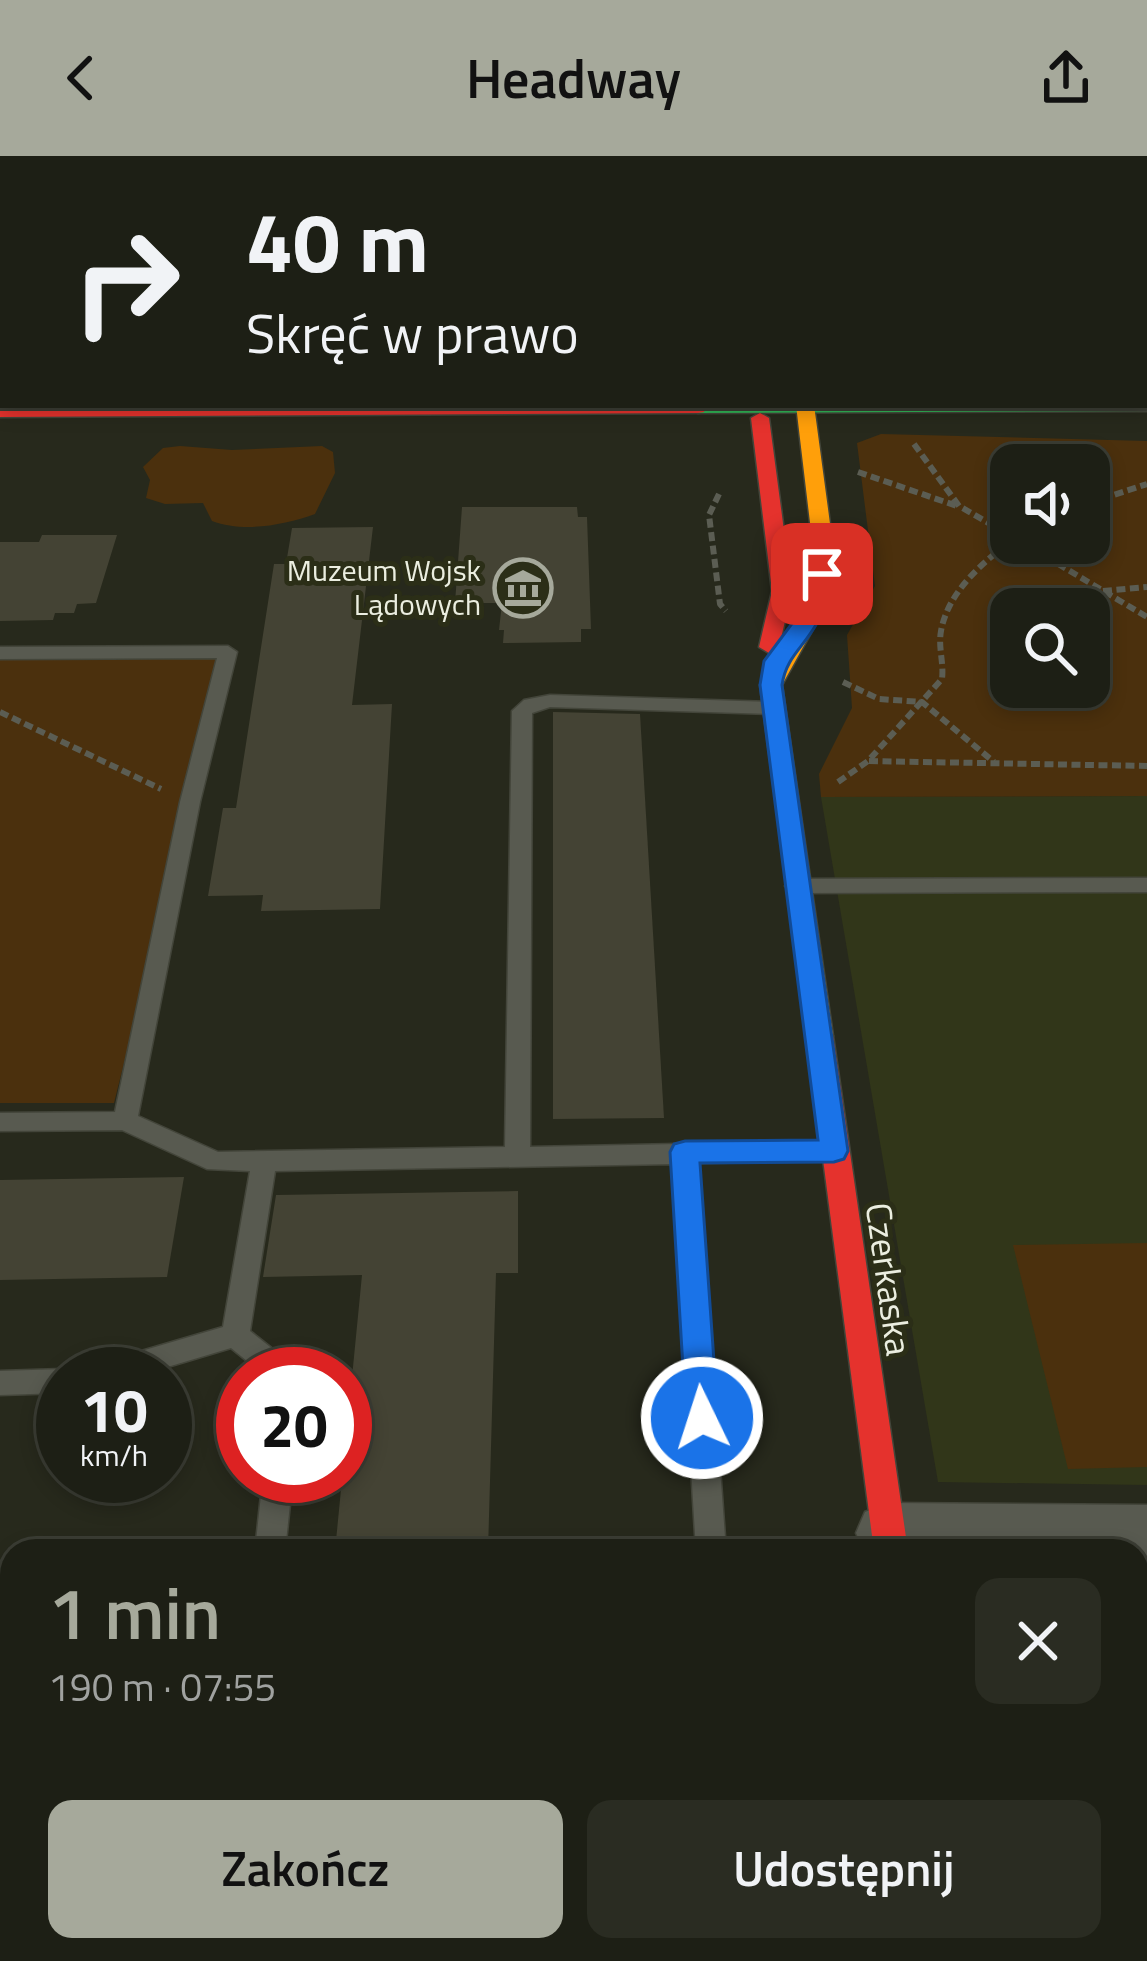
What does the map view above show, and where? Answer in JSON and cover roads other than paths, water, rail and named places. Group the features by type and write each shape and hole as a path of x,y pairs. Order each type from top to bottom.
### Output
{"street":[{"path":"0,412 292,408"},
{"name":"Czerkaska","path":"759,408 782,591 771,653 774,708 889,1539"},
{"path":"771,653 805,626 815,606 824,561 807,456 805,408"},
{"path":"1000,1539 1147,1535"}],"lane":[{"path":"0,653 228,652 190,802 125,1121"},
{"path":"517,1156 522,711 550,701 774,708"},
{"path":"796,886 1147,885"},
{"path":"0,1122 125,1121 216,1162 834,1151"},
{"path":"685,1152 710,1539"},
{"path":"236,1335 264,1161"},
{"path":"192,1348 236,1335"},
{"path":"236,1335 250,1347"},
{"path":"0,1383 36,1382"},
{"path":"271,1539 275,1503"}],"place":[{"name":"Muzeum Wojsk Lądowych","path":"523,588"}]}
